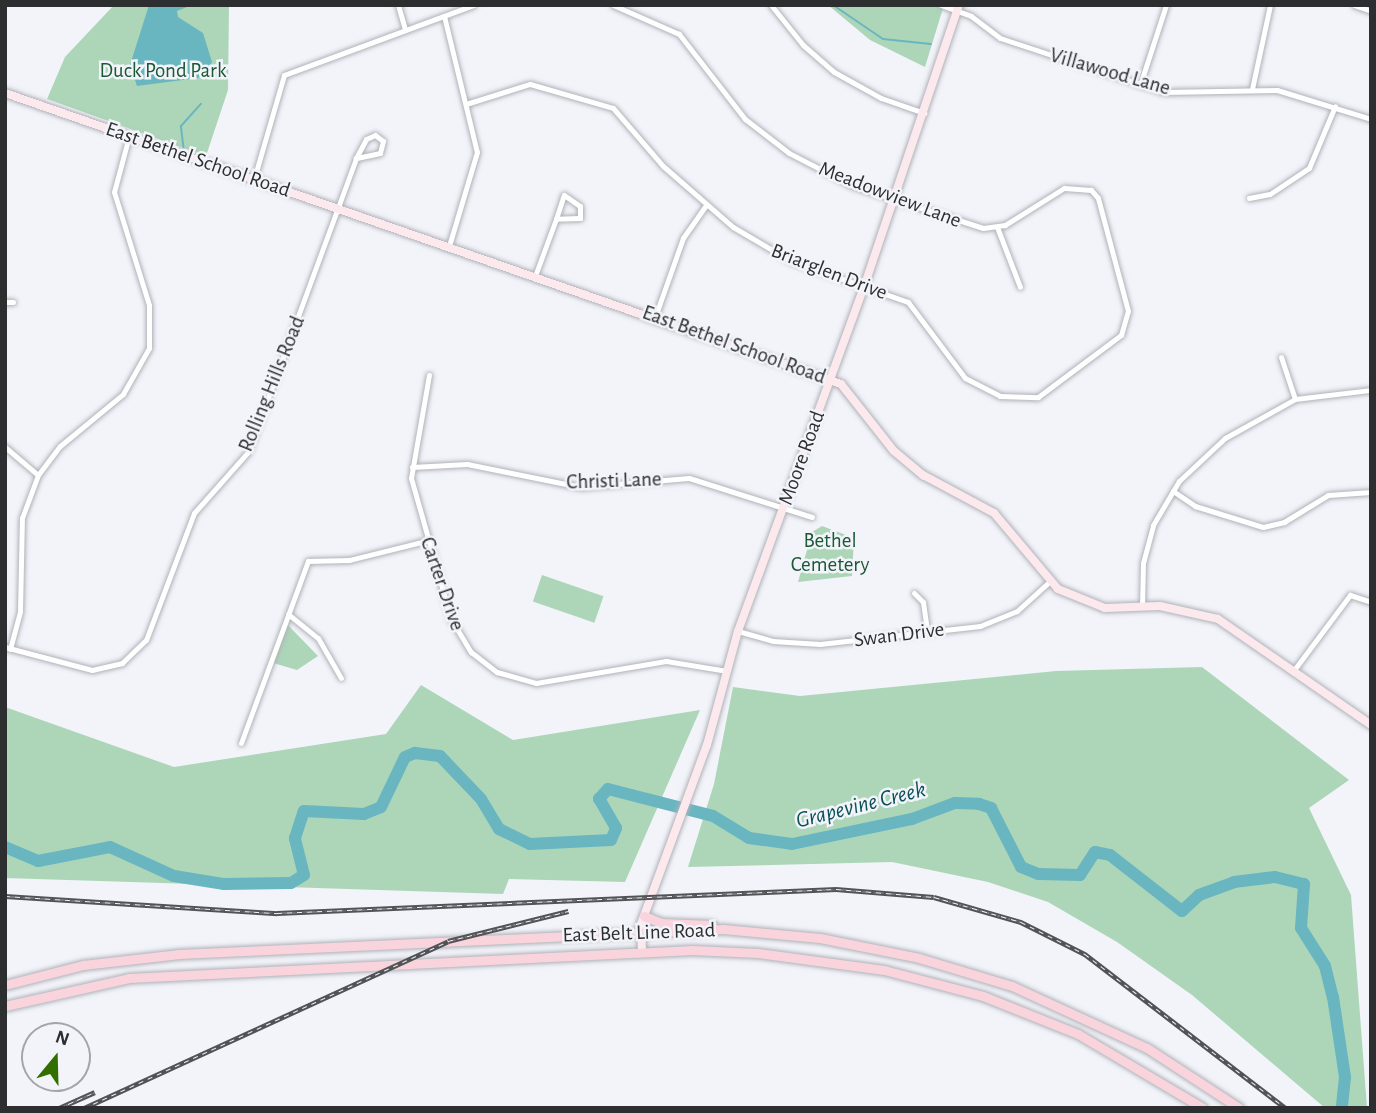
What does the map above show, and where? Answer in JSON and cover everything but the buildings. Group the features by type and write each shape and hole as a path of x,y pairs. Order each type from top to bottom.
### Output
{"main road":[{"path":"644,916 661,923 723,929"},
{"name":"East Belt Line Road","path":"6,984 120,958 723,929 872,946 960,968 1054,1003 1147,1048 1239,1108"},
{"path":"264,950 265,971"},
{"name":"East Belt Line Road","path":"5,1006 129,978 642,952 705,951 830,960 934,981 1048,1019 1203,1108"},
{"path":"5,998 6,984"},
{"path":"1048,1019 1054,1003"}],"street":[{"path":"398,5 405,29"},
{"path":"254,179 284,75 473,5"},
{"name":"Meadowview Lane","path":"613,5 679,34 732,106 771,141 826,173 972,226 997,227"},
{"path":"771,5 803,45 834,72 881,98 924,113"},
{"name":"Villawood Lane","path":"941,5 958,8 1000,38 1140,85 1185,93 1252,89 1335,106 1371,120"},
{"path":"1140,85 1166,5"},
{"path":"1252,89 1270,5"},
{"path":"1354,5 1371,11"},
{"name":"Moore Road","path":"642,952 639,932 696,774 738,631 864,287 958,8"},
{"path":"444,16 449,53 474,126 475,168 449,246"},
{"name":"Briarglen Drive","path":"466,104 530,84 613,108 705,206 776,254 916,308 945,356 965,378 1015,400 1038,397 1115,341 1128,311 1098,198 1091,190 1064,188 997,227"},
{"name":"East Bethel School Road","path":"5,93 830,379 850,390 906,463 994,513 1049,582 1105,608 1142,607 1218,619 1371,724"},
{"path":"1249,198 1270,194 1309,168 1335,106"},
{"path":"7,648 20,611 22,519 38,475 60,446 123,394 149,348 149,305 114,192 129,135"},
{"path":"374,135 383,141 380,153 356,158 366,139 374,135"},
{"name":"Rolling Hills Road","path":"7,648 92,670 122,663 146,640 194,513 248,452 341,209 356,158"},
{"path":"535,276 555,219 564,195 580,205 580,218 555,219"},
{"path":"655,317 683,238 705,206"},
{"path":"997,227 1020,287"},
{"path":"5,302 13,302"},
{"path":"1281,357 1294,399"},
{"name":"Carter Drive","path":"429,375 412,467 426,541 458,636 497,672 536,683 666,661 727,671"},
{"path":"1142,607 1148,538 1172,491 1225,438 1294,399 1371,390"},
{"path":"5,447 38,475"},
{"name":"Christi Lane","path":"412,467 467,464 581,487 690,478 785,506 812,517"},
{"path":"1172,491 1195,506 1263,527 1284,522 1328,495 1371,492"},
{"path":"241,743 308,561 349,559 426,541"},
{"name":"Swan Drive","path":"738,631 799,644 927,632 1002,618 1049,582"},
{"path":"914,593 923,602 927,632"},
{"path":"1294,670 1350,595 1371,602"},
{"path":"288,614 318,638 341,678"}],"green space":[{"name":"Duck Pond Park","path":"114,5 229,5 228,90 206,156 47,99 65,57"},
{"path":"828,5 944,5 925,67 870,40"},
{"name":"Bethel Cemetery","path":"822,526 854,538 852,576 798,582 812,532"},
{"path":"542,575 603,596 594,623 533,601"},
{"path":"285,622 318,656 297,670 270,662"},
{"path":"1202,667 1349,780 1309,808 1351,895 1367,1108 1325,1108 1192,995 1117,942 1048,902 988,882 892,862 688,867 714,784 733,687 800,696 1056,671"},
{"path":"421,685 513,740 700,710 625,882 509,879 503,894 5,878 5,707 174,767 386,734"}],"water":[{"path":"149,5 192,5 177,11 178,17 203,33 212,62 208,70 198,78 137,86 130,65"}],"waterway":[{"path":"833,5 883,39 931,44"},
{"path":"184,152 181,126 201,104"},
{"name":"Grapevine Creek","path":"5,847 38,861 110,847 174,876 224,884 291,883 304,875 295,838 304,811 364,814 381,807 405,757 415,753 440,756 481,799 499,829 530,844 611,840 616,828 599,799 608,789 713,816 749,838 792,844 912,819 955,803 979,804 991,808 1021,867 1038,874 1080,875 1095,852 1110,855 1182,911 1199,895 1234,882 1275,877 1304,884 1301,928 1325,966 1333,997 1345,1077 1342,1108"}],"railway":[{"path":"5,896 277,913 836,889 934,897 1021,922 1085,954 1286,1108"},
{"path":"84,1108 448,941 568,911"},
{"path":"59,1108 95,1092"}]}
